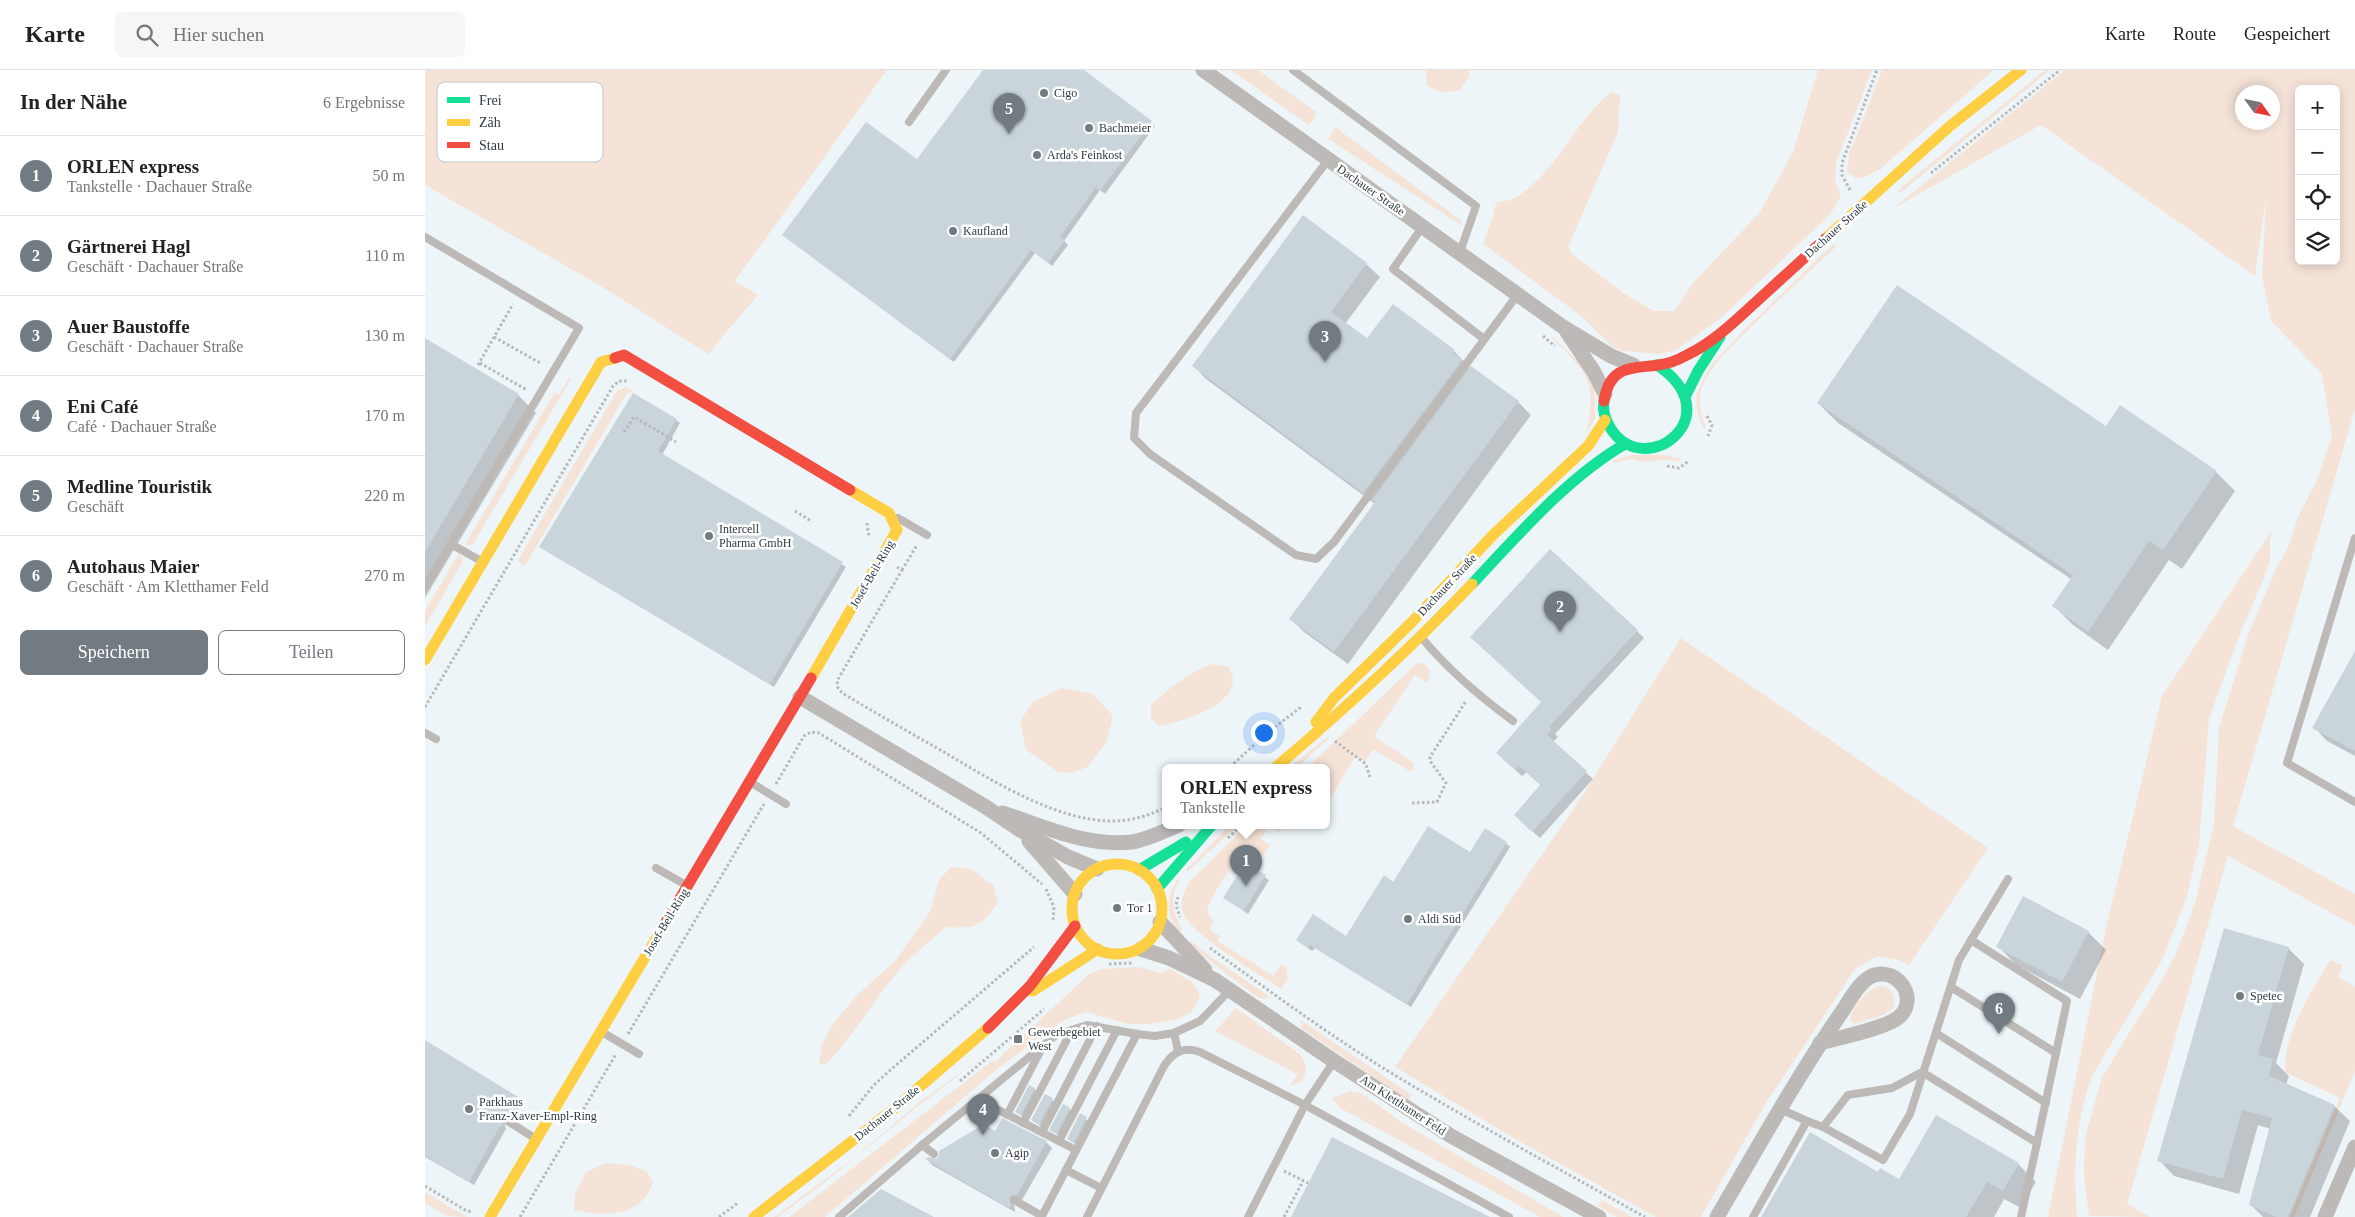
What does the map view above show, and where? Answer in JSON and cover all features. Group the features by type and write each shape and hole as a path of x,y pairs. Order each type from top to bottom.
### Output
{"street":[{"name":"Dachauer Straße","path":"1203,70 1563,326 1611,356 1633,365 1657,365 1684,356 1723,333 1950,126 2021,70"},
{"name":"Dachauer Straße","path":"1291,754 1334,698 1411,623 1493,535 1588,446 1605,420 1603,412 1605,394 1594,372 1563,326"},
{"name":"Dachauer Straße","path":"1279,764 1339,714 1421,637 1524,528 1601,458 1625,444 1643,449 1653,448 1663,445 1672,439 1686,420 1686,396 1698,371 1723,333"},
{"path":"425,660 601,362 624,355 889,513"},
{"path":"1605,394 1615,377 1633,365"},
{"path":"1657,365 1670,372 1679,381 1686,396"},
{"path":"1605,420 1610,430 1625,444"},
{"name":"Josef-Beil-Ring","path":"490,1217 800,698 897,530 889,513"},
{"path":"800,698 986,807 1020,830 1067,857 1097,869"},
{"path":"986,807 1093,841 1133,842 1169,829"},
{"path":"1139,870 1206,829"},
{"path":"1157,889 1207,829"},
{"path":"1020,830 1057,870 1075,894"},
{"path":"1118,864 1139,870 1149,878 1157,889 1161,905 1160,922 1156,932 1141,949 1120,953 1098,949 1085,939 1075,926 1073,911 1075,894 1085,878 1097,869 1118,864"},
{"name":"Am Kletthamer Feld","path":"1160,922 1179,945 1215,980"},
{"name":"Dachauer Straße","path":"1015,1003 1059,950 1075,926"},
{"name":"Dachauer Straße","path":"754,1217 895,1108 1015,1003 1098,949"},
{"name":"Am Kletthamer Feld","path":"1141,949 1169,958 1215,980 1334,1061 1451,1136 1599,1217"},
{"path":"1717,1217 1820,1043 1865,980 1870,976 1883,974 1890,975 1901,982 1907,994 1907,1000 1903,1013 1899,1018 1887,1024 1820,1043"},
{"path":"2325,1217 2355,1147"}],"lane":[{"path":"909,122 946,70"},
{"path":"1293,70 1476,206 1460,252"},
{"path":"1328,160 1135,413 1134,438 1150,454 1296,555 1316,559 1334,542 1518,294"},
{"path":"1423,226 1393,269 1485,339"},
{"path":"425,237 579,328 425,587"},
{"path":"889,513 925,534"},
{"path":"2355,538 2287,763 2355,802"},
{"path":"451,544 483,562"},
{"path":"1411,623 1448,668 1473,692 1513,721"},
{"path":"425,733 436,739"},
{"path":"750,782 786,804"},
{"path":"656,868 688,886"},
{"path":"1780,1109 1823,1127 1883,1160 1910,1114 1959,960 2008,879"},
{"path":"1971,940 2067,1002 2021,1217"},
{"path":"1951,987 2056,1053"},
{"path":"839,1217 885,1176 1056,1035 1087,1024 1155,1036 1174,1033 1199,1021 1230,990"},
{"path":"1042,1132 1097,1026"},
{"path":"1023,1123 1072,1030"},
{"path":"1059,1141 1117,1030"},
{"path":"601,1031 639,1054"},
{"path":"1174,1033 1178,1051"},
{"path":"1936,1033 2046,1103"},
{"path":"1014,1200 1042,1216 1137,1034"},
{"path":"1007,1115 1043,1046"},
{"path":"1087,1217 1165,1066 1171,1056 1178,1051 1186,1049 1200,1052 1305,1105 1509,1217"},
{"path":"1248,1217 1305,1105 1334,1061"},
{"path":"1823,1127 1848,1095 1892,1088 1922,1072"},
{"path":"1922,1072 2037,1143"},
{"path":"979,1100 1076,1150"},
{"path":"506,1120 536,1139"},
{"path":"1753,1217 1807,1121"},
{"path":"922,1145 934,1154"},
{"path":"1066,1170 1101,1188"}],"path":[{"path":"1859,208 1842,175 1842,163 1877,70"},
{"path":"1925,178 2060,70"},
{"path":"520,293 479,364 538,397"},
{"path":"494,337 553,371"},
{"path":"425,706 613,386 619,381 628,381 635,385"},
{"path":"1706,411 1712,425 1708,436"},
{"path":"624,432 633,417 676,442"},
{"path":"1664,466 1679,468 1689,461"},
{"path":"795,511 811,521"},
{"path":"862,518 868,524 869,541"},
{"path":"925,534 837,681 838,688 842,693 993,781 1043,804 1085,817 1111,821 1145,818 1162,809"},
{"path":"894,565 902,570"},
{"path":"1412,803 1437,802 1446,788 1447,783 1430,761 1430,756 1473,692"},
{"path":"520,1217 804,736 811,732 819,733 991,840 1044,886 1054,907 1051,927"},
{"path":"1333,740 1366,764 1369,777"},
{"path":"1223,843 1239,829"},
{"path":"1179,891 1176,905 1180,919"},
{"path":"845,1120 873,1086 888,1072 1040,942"},
{"path":"1203,943 1288,1005 1387,1070 1489,1130 1645,1217"},
{"path":"1273,1166 1308,1183"},
{"path":"1284,1217 1303,1181"},
{"path":"425,1186 465,1210 469,1210"},
{"path":"719,1217 743,1200"}],"shaded area":[{"path":"425,70 887,70 735,281 758,295 708,354 604,288 425,185"},
{"path":"1231,70 1258,70 1316,112 1313,121 1309,125"},
{"path":"1426,70 1469,70 1469,77 1460,90 1441,93 1427,85"},
{"path":"1818,70 1872,70 1836,163 1835,180 1841,196 1831,213 1722,317 1675,351 1658,354 1623,351 1614,348 1580,315 1483,244 1496,203 1513,199 1530,187 1543,175 1598,104 1611,92 1620,95 1618,132 1568,247 1573,255 1623,293 1654,311 1674,311 1694,282 1760,212 1793,152"},
{"path":"1882,70 1994,70 1880,169 1862,178 1855,178 1847,171 1849,155"},
{"path":"2045,70 2050,70 1899,194 1899,190 1903,186"},
{"path":"2065,70 2355,70 2355,409 2233,826 2355,894 2355,926 2228,856 2127,1204 2150,1217 2089,1216 2084,1177 2085,1138 2102,1077 2175,956 2195,903 2214,824 2219,728 2248,635 2277,566 2288,548 2298,517 2318,478 2332,436 2322,374 2271,321 2262,276 2266,198 2255,276 2041,125 1892,209"},
{"path":"1335,127 1462,221 1461,225 1328,139"},
{"path":"1833,244 1836,247 1720,358 1702,387 1700,399 1702,416 1706,427 1704,430 1697,412 1696,395 1710,366 1745,329"},
{"path":"1550,336 1587,370 1595,391 1595,419 1587,432 1591,399 1586,377"},
{"path":"569,378 571,379 473,544 464,546 555,392 559,395"},
{"path":"626,387 633,392 627,393 524,567 518,561 519,558 617,391"},
{"path":"1631,455 1665,455 1682,459 1679,461 1641,462 1632,459 1615,463 1612,461"},
{"path":"2272,530 2270,560 2264,578 2239,636 2209,719 2199,845 2186,899 2162,960 2093,1074 2087,1091 2082,1109 2077,1144 2075,1180 2077,1217 2048,1217 2106,928 2162,696"},
{"path":"459,553 463,559 462,563 425,626 425,611"},
{"path":"1681,638 1988,848 1909,965 1898,960 1877,956 1855,969 1766,1103 1701,1217 1656,1217 1522,1143 1395,1067 1581,798"},
{"path":"1418,662 1426,665 1430,671 1428,683 1415,675 1374,736 1415,764 1411,772 1373,749 1365,762 1355,757 1330,798 1330,764 1311,764"},
{"path":"1212,664 1229,667 1232,674 1231,688 1225,697 1205,711 1180,721 1159,726 1151,719 1151,705 1187,676"},
{"path":"1061,688 1093,694 1113,716 1106,743 1087,767 1072,773 1058,772 1026,750 1020,721 1033,702"},
{"path":"1327,737 1329,738 1301,764 1294,764"},
{"path":"1226,829 1234,829 1188,871 1186,870"},
{"path":"1243,829 1267,829 1261,839 1270,845 1264,855 1248,851 1232,867 1219,886 1208,908 1210,917 1214,921 1209,929 1220,936 1218,941 1273,976 1281,964 1286,968 1288,978 1281,989 1212,943 1189,921 1183,912 1182,904 1189,882"},
{"path":"951,867 972,869 994,886 998,903 982,922 971,927 946,927 916,953 890,981 836,1053 826,1064 819,1064 822,1044 833,1024 855,997 896,960 930,912 939,880"},
{"path":"1178,879 1173,905 1182,929 1179,934 1172,921 1169,907 1171,893"},
{"path":"1191,941 1270,997 1261,999 1253,994 1188,944"},
{"path":"2330,960 2343,965 2338,977 2355,987 2355,1071 2294,1217 2290,1217 2340,1098 2285,1072 2289,1043 2300,1013"},
{"path":"1138,967 1162,973 1169,968 1192,982 1200,998 1191,1012 1178,1019 1150,1024 1128,1024 1086,1012 1064,1020 997,1069 825,1217 789,1217 992,1061 995,1062 1089,974 1102,969"},
{"path":"1878,986 1883,986 1892,992 1895,999 1893,1008 1883,1015 1854,1024 1850,1020 1856,1005"},
{"path":"1236,1008 1301,1055 1306,1069 1301,1082 1290,1086 1297,1074 1215,1031"},
{"path":"1301,1021 1412,1095 1408,1100 1302,1029"},
{"path":"983,1057 922,1103 825,1182 778,1217 774,1217 850,1161 921,1101"},
{"path":"1350,1091 1361,1093 1403,1123 1563,1217 1540,1217 1340,1108 1332,1098"},
{"path":"606,1163 630,1165 646,1171 653,1182 648,1194 631,1208 621,1212 598,1214 574,1210 575,1194 586,1172"},
{"path":"425,1192 467,1217 448,1216 425,1203"},
{"path":"1602,1200 1632,1217 1617,1217 1598,1206"}],"building":[{"path":"983,70 1084,70 1152,121 1100,191 1096,187 1060,237 1065,240 1048,263 1031,250 950,359 782,235 866,122 917,159"},
{"path":"1303,215 1367,263 1331,312 1367,338 1393,304 1455,350 1453,353 1462,360 1363,493 1192,366"},
{"path":"1897,285 2106,426 2120,405 2217,471 2163,550 2149,541 2088,632 2052,606 2073,575 1817,403"},
{"path":"425,338 519,394 425,552"},
{"path":"1471,366 1519,401 1334,652 1289,619 1375,502 1372,500"},
{"path":"633,393 677,419 658,451 843,562 770,684 539,547"},
{"path":"1550,549 1638,630 1549,727 1552,729 1547,735 1587,771 1532,832 1514,815 1540,785 1519,766 1515,770 1496,753 1541,702 1470,637"},
{"path":"2355,651 2355,751 2312,728"},
{"name":"Aldi Süd","path":"1428,826 1470,852 1485,828 1507,842 1407,1004 1310,945 1308,948 1296,940 1313,914 1346,936 1384,875 1393,882"},
{"path":"1245,863 1266,875 1244,911 1223,898"},
{"path":"2023,896 2089,931 2062,982 1996,947"},
{"path":"2224,928 2289,947 2258,1055 2273,1059 2269,1076 2335,1105 2288,1217 2276,1217 2249,1205 2272,1118 2242,1110 2223,1179 2157,1161"},
{"name":"Parkhaus Franz-Xaver-Empl-Ring","path":"425,1040 520,1098 509,1115 501,1117 503,1125 499,1128 469,1182 425,1156"},
{"path":"1029,1085 1035,1088 1021,1115 1015,1112"},
{"path":"1045,1094 1053,1098 1039,1125 1031,1120"},
{"path":"1063,1104 1070,1108 1057,1134 1049,1130"},
{"path":"1080,1113 1087,1117 1074,1143 1067,1139"},
{"path":"1936,1115 2019,1163 2003,1191 1987,1182 1966,1217 1761,1217 1810,1132 1878,1172 1880,1168 1899,1179"},
{"path":"1002,1118 1047,1141 1017,1195 1012,1195 1009,1198 1011,1205 1009,1208 925,1159 929,1157 937,1159 939,1151 984,1124 995,1131"},
{"path":"1332,1137 1490,1217 1291,1217"},
{"path":"881,1189 934,1217 848,1217"}],"traffic: fast":[{"path":"1686,395 1698,371 1720,337"},
{"path":"1604,401 1604,412 1609,426 1626,444 1643,448 1661,445 1675,436 1685,421 1686,404 1678,384 1657,365"},
{"path":"1472,584 1525,527 1563,490 1583,473 1625,444"},
{"path":"1157,889 1209,829"},
{"path":"1139,870 1186,842"}],"traffic: slow":[{"path":"1825,239 1950,126 2021,70"},
{"path":"425,660 601,362 615,358"},
{"path":"1316,722 1334,698 1411,623 1493,535 1588,446 1605,420"},
{"path":"811,678 897,530 889,513 850,490"},
{"path":"1279,764 1377,678 1472,584"},
{"path":"1117,864 1126,865 1142,872 1154,884 1161,900 1162,909 1161,918 1154,934 1142,946 1126,953 1117,954 1108,953 1092,946 1080,934 1073,918 1072,909 1073,900 1080,884 1092,872 1108,865 1117,864"},
{"path":"490,1217 663,927"},
{"path":"1033,991 1098,949"},
{"path":"754,1217 895,1108 988,1028"}],"traffic: jam":[{"path":"1604,401 1607,389 1616,375 1630,369 1673,362 1697,350 1715,337 1741,316 1825,239"},
{"path":"615,358 624,355 850,490"},
{"path":"663,927 811,678"},
{"path":"988,1028 1030,986 1075,926"}],"place":[{"name":"Cigo","path":"1044,93"},
{"name":"Bachmeier","path":"1089,128"},
{"name":"Medline Touristik","path":"1009,134"},
{"name":"Arda's Feinkost","path":"1037,155"},
{"name":"Kaufland","path":"953,231"},
{"name":"Auer Baustoffe","path":"1325,362"},
{"name":"Intercell Pharma GmbH","path":"709,536"},
{"name":"Gärtnerei Hagl","path":"1560,632"},
{"name":"ORLEN express","path":"1246,886"},
{"name":"Tor 1","path":"1117,908"},
{"name":"Aldi Süd","path":"1408,919"},
{"name":"Spetec","path":"2240,996"},
{"name":"Autohaus Maier","path":"1999,1034"},
{"name":"Gewerbegebiet West","path":"1018,1039"},
{"name":"Parkhaus Franz-Xaver-Empl-Ring","path":"469,1109"},
{"name":"Eni Café","path":"983,1135"},
{"name":"Agip","path":"995,1153"}]}
